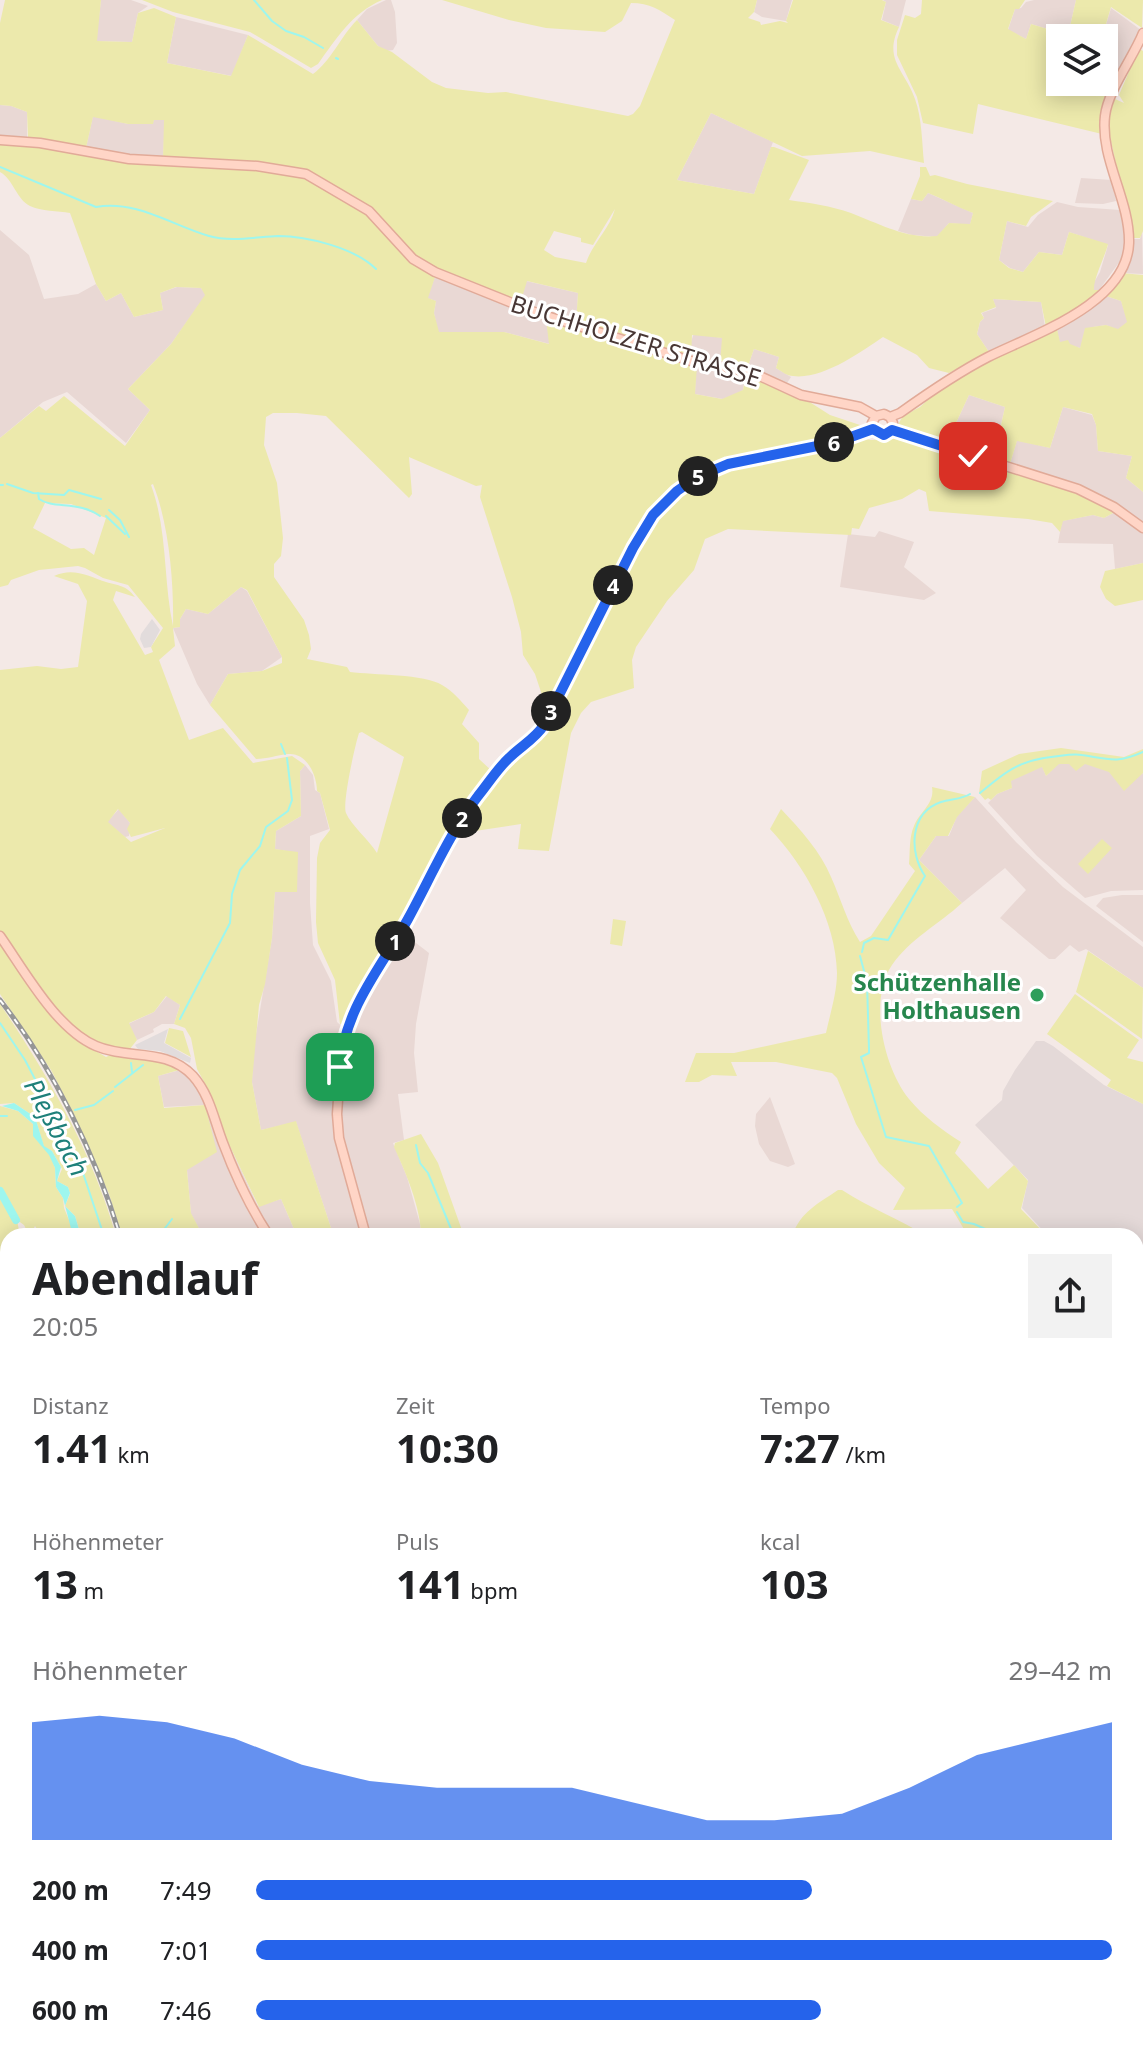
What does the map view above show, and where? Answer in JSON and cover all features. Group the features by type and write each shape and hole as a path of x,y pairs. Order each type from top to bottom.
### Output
{"street":[{"path":"890,417 986,358 1078,314 1117,274 1126,257 1129,238 1106,137 1105,115 1111,96 1143,33"},
{"name":"BUCHHOLZER STRASSE","path":"0,140 40,143 129,159 257,166 306,174 369,211 413,259 447,277 554,319 691,361 751,372 801,395 860,407 876,416"},
{"path":"364,1228 339,1138 342,1042 353,1012 410,914 447,842 508,758 535,737 544,725 633,548 653,515 677,491 697,477 728,464 837,442 873,429 884,435 892,430 893,423 884,414 876,416 873,429"},
{"path":"892,430 1081,490 1114,507 1143,528"},
{"path":"0,936 48,1003 81,1038 107,1049 164,1058 181,1066 195,1079 204,1091 236,1175 265,1228"}],"shaded area":[{"path":"5,0 101,0 97,41 132,42 138,13 154,8 176,17 167,63 231,76 248,35 313,74 357,20 378,46 446,88 506,92 628,116 640,106 675,20 664,13 631,3 622,21 605,32 546,28 442,0 757,0 754,12 748,18 761,25 780,21 788,23 793,0 882,0 886,2 881,20 899,27 893,48 894,57 917,106 924,163 870,151 802,156 711,113 677,180 754,194 771,147 774,147 809,160 789,200 843,211 915,235 937,236 949,223 970,224 973,213 934,195 928,193 922,201 911,199 920,176 920,167 926,167 930,176 1053,201 1031,217 1026,226 1007,221 999,260 1009,268 1023,272 1039,252 1062,255 1069,232 1108,244 1094,285 1094,290 1099,290 1081,306 1046,327 1041,302 993,299 996,307 981,313 984,318 977,334 989,352 949,373 929,368 917,355 883,337 853,357 816,374 804,376 786,374 776,368 779,357 754,349 747,369 720,364 722,338 692,335 691,358 576,323 578,293 527,281 520,304 424,264 404,250 376,219 402,251 436,274 428,298 436,301 434,313 439,332 504,332 549,344 546,319 697,366 695,394 722,399 743,390 746,373 808,401 830,415 863,426 856,431 867,439 887,436 1003,468 1061,487 1115,512 1104,518 1093,515 1063,521 1060,532 1052,523 1028,519 929,511 926,492 919,489 902,499 869,508 859,529 852,528 851,535 728,529 705,539 694,570 667,601 636,647 632,660 634,688 591,702 581,713 571,733 549,851 518,849 521,824 455,834 510,761 535,740 534,729 545,704 535,674 523,655 512,597 480,497 482,485 476,486 409,457 412,494 409,498 326,416 273,413 266,417 264,445 277,483 283,538 281,556 274,564 274,577 304,620 311,649 307,659 347,667 350,672 411,677 442,685 469,710 462,724 479,743 479,759 493,772 444,843 406,918 344,1026 340,1024 335,980 318,943 317,858 320,843 330,830 313,772 306,761 295,754 256,759 210,705 228,674 262,671 282,663 282,657 247,590 241,587 208,614 186,609 180,619 180,627 173,628 175,646 159,660 189,740 223,728 253,763 292,756 305,765 300,771 301,816 276,831 275,849 298,852 297,892 275,892 272,938 259,1005 252,1082 261,1130 296,1121 331,1228 294,1228 281,1199 259,1207 197,1069 191,1038 185,1028 174,1024 180,1005 166,996 154,1012 129,1023 137,1040 129,1050 95,1041 66,1021 0,932 0,670 37,666 61,669 78,667 87,601 78,584 54,576 61,573 87,575 122,586 132,593 135,597 116,591 113,600 145,655 153,652 151,647 163,628 128,585 78,566 39,570 0,587 0,438 39,406 46,411 64,396 125,446 150,410 128,389 171,344 205,295 201,288 176,287 160,293 163,310 134,317 121,293 106,301 96,284 70,213 39,209 25,203 0,172 0,142 41,146 131,163 294,173 329,182 270,164 163,158 164,120 154,120 153,124 128,124 93,117 86,148 28,139 27,112 0,105 0,23","holes":["615,209 586,263 555,257 544,250 554,231 581,238 581,242 593,245","153,484 167,535 173,626 163,538","45,503 71,504 106,518 94,555 84,548 71,549 33,528","359,733 404,757 377,853 352,822 345,807","118,809 130,823 127,829 131,837 165,828 131,842 108,822"]},
{"path":"101,0 131,0 148,6 138,13 132,42 96,41"},
{"path":"142,0 382,0 353,19 318,64 311,68 250,32 173,12"},
{"path":"391,0 395,12 397,43 393,50 386,51 378,46 357,20 367,9"},
{"path":"757,0 792,0 786,21 762,17 754,12"},
{"path":"883,0 906,0 899,27 882,20 886,2"},
{"path":"922,0 1025,0 1019,9 1015,9 1008,29 1026,39 1031,24 1046,28 1046,96 1109,96 1104,107 1102,134 978,104 973,134 923,123 917,97 897,55 897,40 905,15 915,18 921,14"},
{"path":"1076,0 1071,24 1046,24 1046,28 1031,24 1026,39 1008,30 1015,9 1026,2"},
{"path":"1076,0 1143,0 1142,28 1111,7 1106,24 1071,24"},
{"path":"1111,8 1141,30 1118,79 1118,24 1106,24"},
{"path":"176,17 248,35 232,76 167,63"},
{"path":"1139,48 1143,51 1143,231 1140,238 1132,238 1107,123 1115,99 1124,103 1119,95"},
{"path":"0,105 27,112 27,139 0,137"},
{"path":"711,113 773,142 754,194 677,180"},
{"path":"93,116 128,124 152,124 154,120 165,120 163,158 86,148"},
{"path":"1081,178 1112,180 1116,201 1075,203"},
{"path":"928,193 973,213 970,225 949,223 937,237 898,231 911,199 922,201"},
{"path":"1057,202 1120,210 1126,237 1123,257 1099,290 1094,290 1093,284 1108,245 1069,232 1062,255 1039,252 1023,272 999,260 1007,221 1028,227 1038,215"},
{"path":"0,230 29,255 44,299 78,294 96,284 106,301 121,293 134,317 163,310 160,293 177,287 201,288 206,295 171,344 128,389 150,410 126,443 67,392 43,402 0,438"},
{"path":"1142,231 1143,274 1121,273 1132,239 1140,239"},
{"path":"1121,273 1143,275 1143,492 1126,478 1132,456 1098,451 1092,414 1063,407 1050,448 1017,441 1010,464 981,455 985,441 998,438 1005,407 969,395 948,447 897,426 903,416 920,407 937,391 1005,351 1057,329 1060,342 1068,340 1080,348 1085,328 1106,325 1118,329 1127,322 1121,301 1103,295"},
{"path":"436,274 526,281 578,293 576,323 546,319 550,344 504,332 438,332 434,313 436,301 427,298"},
{"path":"1103,295 1121,301 1128,322 1118,330 1106,325 1093,327 1080,348 1059,342 1057,329"},
{"path":"993,299 1041,302 1045,327 989,352 977,334 984,318 982,313 996,308"},
{"path":"694,333 722,338 747,369 754,349 779,357 776,368 791,377 785,386 745,375 743,390 723,399 695,394 696,367 670,358 690,345"},
{"path":"969,395 1005,407 998,438 989,440 981,455 948,447"},
{"path":"1063,407 1092,415 1098,451 1132,456 1126,478 1143,492 1143,522 1100,494 1010,464 1017,440 1050,448"},
{"path":"1115,512 1143,533 1143,563 1115,569 1113,544 1058,543 1062,521 1093,515 1104,518"},
{"path":"879,531 914,542 904,567 936,593 924,600 840,587 848,534 875,537"},
{"path":"1143,563 1143,600 1115,606 1106,599 1100,587 1105,571"},
{"path":"241,587 247,591 282,657 262,671 228,674 210,705 197,684 173,628 180,627 180,619 186,609 208,614"},
{"path":"152,619 160,630 151,647 144,648 141,634"},
{"path":"1061,748 1124,757 1143,749 1143,773 1124,791 1109,772 1085,764 1076,771 1069,764 1059,764 1046,776 1042,767 1011,781 1012,788 991,800 985,800 979,793 982,771 1019,754"},
{"path":"1059,763 1084,763 1136,777 1143,773 1143,890 1111,891 1085,898 1037,856 988,803 997,794 1012,788 1010,781 1042,766 1046,776"},
{"path":"305,765 313,775 329,829 310,836 310,903 313,945 331,981 337,1022 346,1030 403,933 429,953 416,1024 414,1053 418,1092 398,1094 404,1140 393,1143 407,1177 420,1228 331,1228 296,1122 261,1130 252,1082 253,1052 272,938 275,891 297,892 297,853 275,849 276,831 301,816 300,771"},
{"path":"932,787 975,797 957,817 948,836 936,836 919,860 962,903 916,939 892,965 881,996 880,1015 886,1052 892,1070 909,1099 934,1123 961,1142 955,1153 988,1189 1014,1165 1028,1181 1021,1209 1039,1228 963,1228 952,1209 893,1210 905,1188 879,1163 832,1073 776,1062 731,1062 737,1076 712,1075 699,1082 685,1082 696,1053 734,1053 826,1033 836,988 835,953 825,914 816,895 795,860 770,829 781,809 822,859 860,942 871,936 915,871 909,864 911,835 932,793"},
{"path":"975,797 1063,887 1143,947 1143,988 1086,949 1079,952 1070,945 1055,959 1049,959 1000,918 1026,890 1005,868 962,903 919,860 936,836 949,836 957,816"},
{"path":"119,809 130,823 129,836 125,837 107,822"},
{"path":"1102,839 1112,848 1088,874 1078,864"},
{"path":"1143,895 1143,942 1096,906 1103,898"},
{"path":"613,919 626,921 622,946 610,944"},
{"path":"0,939 89,1047 106,1057 113,1054 167,1063 179,1070 158,1076 164,1108 205,1105 217,1152 187,1170 191,1213 199,1228 120,1228 109,1194 69,1105 51,1070 0,994"},
{"path":"1088,951 1143,988 1142,1039 1076,992"},
{"path":"1075,994 1139,1040 1127,1058 1143,1062 1143,1104 1107,1086 1111,1080 1047,1034"},
{"path":"167,996 180,1005 174,1024 162,1024 153,1029 154,1032 137,1040 128,1024 154,1012"},
{"path":"0,1004 35,1059 82,1145 113,1228 79,1228 75,1216 65,1206 70,1194 68,1187 57,1181 62,1169 52,1151 44,1147 35,1117 14,1103 0,1104"},
{"path":"169,1028 183,1031 191,1057 165,1043"},
{"path":"168,1029 164,1043 191,1058 190,1063 160,1051 138,1049 135,1045"},
{"path":"1036,1041 1044,1041 1104,1085 1143,1104 1143,1228 1041,1228 1022,1208 1028,1180 975,1125 1002,1100 1003,1091"},
{"path":"180,1070 201,1092 208,1089 225,1136 258,1206 281,1199 294,1228 199,1228 191,1214 187,1170 205,1105 164,1107 158,1076"},
{"path":"770,1097 795,1164 788,1167 770,1161 759,1144 756,1114"},
{"path":"0,1106 18,1111 33,1124 34,1136 50,1155 55,1168 56,1187 63,1198 72,1228 26,1228 17,1220 18,1228 0,1228"},
{"path":"421,1134 438,1163 461,1228 420,1228 416,1202 395,1143"},
{"path":"842,1190 913,1228 796,1228 817,1204"}],"water":[{"path":"14,1103 35,1117 44,1146 52,1151 61,1167 57,1181 68,1187 70,1193 65,1206 56,1187 55,1168 49,1155 33,1136 33,1124 18,1111 2,1106"},
{"path":"65,1206 75,1216 79,1228 71,1228"}],"waterway":[{"path":"254,0 272,21 286,31 323,48"},
{"path":"0,167 96,207 140,210 217,238 303,238 343,249 376,269"},
{"path":"7,484 33,493 64,495 69,490 101,499"},
{"path":"38,493 39,499 45,502 84,508 100,516"},
{"path":"109,510 120,520 129,537"},
{"path":"106,516 125,534"},
{"path":"281,744 285,754"},
{"path":"980,793 1012,769 1030,761 1074,754 1119,759 1143,752"},
{"path":"180,1019 230,923 232,894 240,870 260,846 266,827 288,811 292,800 287,758"},
{"path":"862,952 864,943 874,938 888,940 925,876 916,856 915,845 915,834 923,815 941,802 970,794"},
{"path":"860,956 867,982 869,1049 869,1053 861,1057 886,1137 929,1146 962,1203 957,1207"},
{"name":"Pleßbach","path":"0,1023 25,1060 81,1167 101,1228"},
{"path":"131,1063 132,1072"},
{"path":"115,1087 143,1065"},
{"path":"75,1110 94,1105 113,1091"},
{"path":"0,1116 7,1116"},
{"path":"416,1145 420,1163 428,1173 451,1228"},
{"path":"0,1191 16,1220"},
{"path":"957,1212 963,1222 983,1228"},
{"path":"165,1228 172,1219"}],"railway":[{"path":"0,1000 37,1053 70,1112 98,1174 117,1228"}],"place":[{"name":"Schützenhalle Holthausen","path":"1037,995"}],"route":[{"path":"340,1067 342,1042 348,1022 447,842 508,758 535,737 544,725 633,548 653,515 677,491 697,477 728,464 837,442 873,429 884,435 892,430 973,456"}]}
